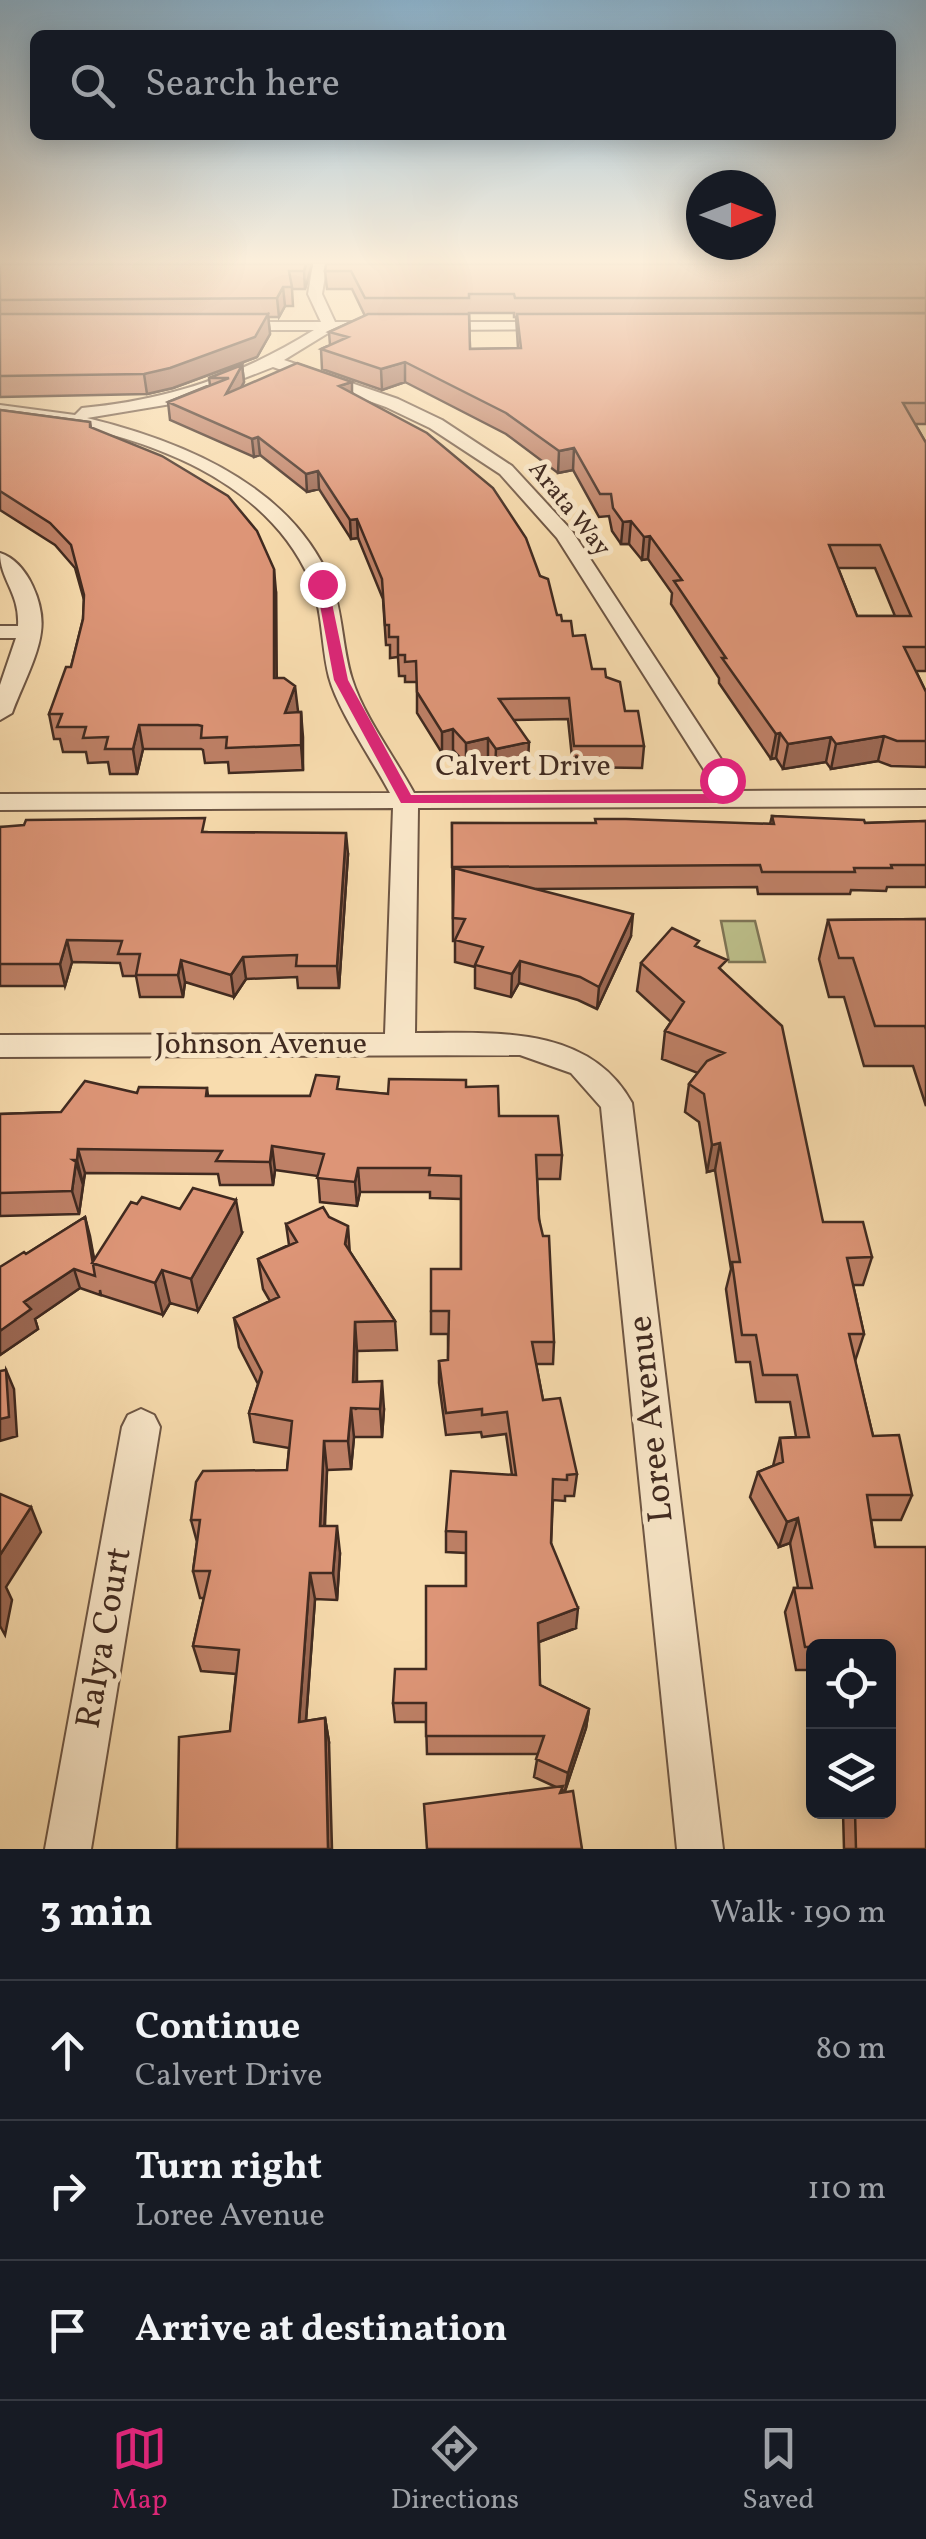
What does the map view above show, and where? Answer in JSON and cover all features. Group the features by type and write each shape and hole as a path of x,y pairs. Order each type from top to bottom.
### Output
{"street":[{"path":"56,415 175,401 233,383 292,350"},
{"name":"Arata Way","path":"274,362 392,403 436,424 506,470 565,535 722,780 725,798"},
{"path":"158,444 150,433 152,420 175,401"},
{"path":"0,410 56,415 158,444 241,485 280,516 299,539 322,584 341,680 406,800 400,1044"},
{"path":"0,559 30,597 31,632 0,713"},
{"path":"0,632 31,632"},
{"name":"Calvert Drive","path":"0,802 926,798"},
{"name":"Johnson Avenue","path":"0,1046 522,1044"},
{"name":"Loree Avenue","path":"522,1044 582,1065 616,1103 700,1849"},
{"name":"Ralya Court","path":"68,1849 141,1427"}],"green space":[{"path":"721,921 755,921 765,962 729,962"}],"building":[{"path":"0,350 219,350 144,374 0,376"},
{"path":"325,350 926,350 926,403 903,403 926,443 926,647 904,647 926,692 926,741 897,741 884,736 836,744 831,737 788,744 780,733 776,734 722,658 726,658 674,581 682,580 650,536 644,537 631,521 623,522 613,508 611,494 600,494 574,448 559,451 506,413 405,362 381,369","holes":["829,545 880,545 911,616 857,616"]},
{"path":"297,363 352,382 339,386 427,433 493,488 526,538 540,576 548,579 557,615 561,615 562,621 571,621 573,636 585,635 592,669 605,669 606,677 620,682 625,711 638,711 644,746 574,746 569,698 499,699 529,742 496,749 488,738 466,743 453,729 442,732 417,692 416,661 405,662 405,655 398,655 398,637 389,637 382,579 357,519 350,520 318,471 306,474 258,437 252,439 168,402 229,378 209,378 242,365 226,394"},
{"path":"0,410 90,422 90,427 162,456 228,496 257,531 274,569 274,678 284,678 295,686 285,713 301,712 301,745 226,748 227,737 201,738 202,726 139,725 133,749 105,749 108,737 83,738 86,727 57,727 62,714 49,714 66,667 71,667 83,619 84,595 71,545 50,523 0,491"},
{"path":"772,816 865,823 926,821 926,865 854,868 855,872 762,872 760,865 452,867 452,823 596,823 595,819 626,819 774,824"},
{"path":"205,818 202,832 346,833 337,966 296,966 297,955 243,957 231,975 181,960 178,975 136,975 140,954 118,954 122,941 67,940 60,964 0,964 0,827 24,825 26,820"},
{"path":"454,868 633,914 599,987 580,977 520,961 512,974 475,965 483,947 455,940 465,919 453,918"},
{"path":"926,919 926,1029 875,1026 853,958 839,958 828,920"},
{"path":"672,928 699,941 695,946 727,960 719,968 782,1026 823,1222 863,1222 872,1257 847,1258 864,1334 849,1334 873,1436 899,1435 912,1495 867,1495 875,1547 926,1547 926,1849 856,1849 855,1819 896,1819 896,1639 806,1639 805,1647 794,1588 812,1588 798,1518 787,1522 758,1472 783,1462 780,1438 809,1437 797,1375 763,1375 756,1335 742,1335 732,1262 740,1262 720,1143 712,1145 704,1094 689,1084 707,1061 724,1053 665,1031 684,1002 641,963"},
{"path":"316,1075 339,1077 337,1089 388,1094 389,1079 466,1080 466,1087 498,1086 499,1116 558,1116 562,1155 536,1155 539,1219 543,1236 549,1236 554,1342 532,1342 543,1400 560,1398 577,1474 567,1475 567,1480 553,1479 551,1543 578,1608 538,1623 540,1685 589,1709 568,1773 536,1759 544,1736 426,1736 426,1703 393,1703 395,1669 426,1669 426,1586 466,1586 466,1532 446,1531 451,1471 516,1475 507,1412 482,1415 482,1409 446,1413 439,1361 448,1360 449,1311 431,1311 431,1269 461,1269 461,1176 429,1175 430,1168 358,1168 355,1182 317,1178 324,1154 272,1146 270,1162 216,1161 222,1151 78,1149 77,1160 73,1160 76,1162 72,1191 0,1193 0,1114 61,1112 85,1081 137,1093 139,1087 207,1088 206,1096 310,1096"},
{"path":"193,1188 236,1200 191,1279 162,1270 155,1283 92,1263 131,1202 137,1204 142,1197 180,1209"},
{"path":"323,1207 329,1217 348,1226 345,1244 395,1321 355,1322 353,1382 382,1381 380,1409 351,1408 348,1441 324,1441 320,1526 337,1526 333,1573 310,1573 299,1722 325,1718 328,1849 177,1849 179,1737 230,1731 239,1650 193,1646 210,1571 193,1571 200,1520 191,1520 196,1482 203,1471 287,1470 292,1421 249,1413 262,1372 234,1318 279,1297 258,1259 297,1242 286,1224"},
{"path":"85,1217 95,1276 74,1269 24,1302 31,1309 0,1331 0,1267"},
{"path":"6,1370 9,1417 0,1419 0,1371"},
{"path":"0,1494 31,1507 0,1555"},
{"path":"563,1786 560,1793 573,1791 582,1849 427,1849 424,1804"}],"route":[{"path":"322,584 341,680 406,800 725,798 722,780"}]}
